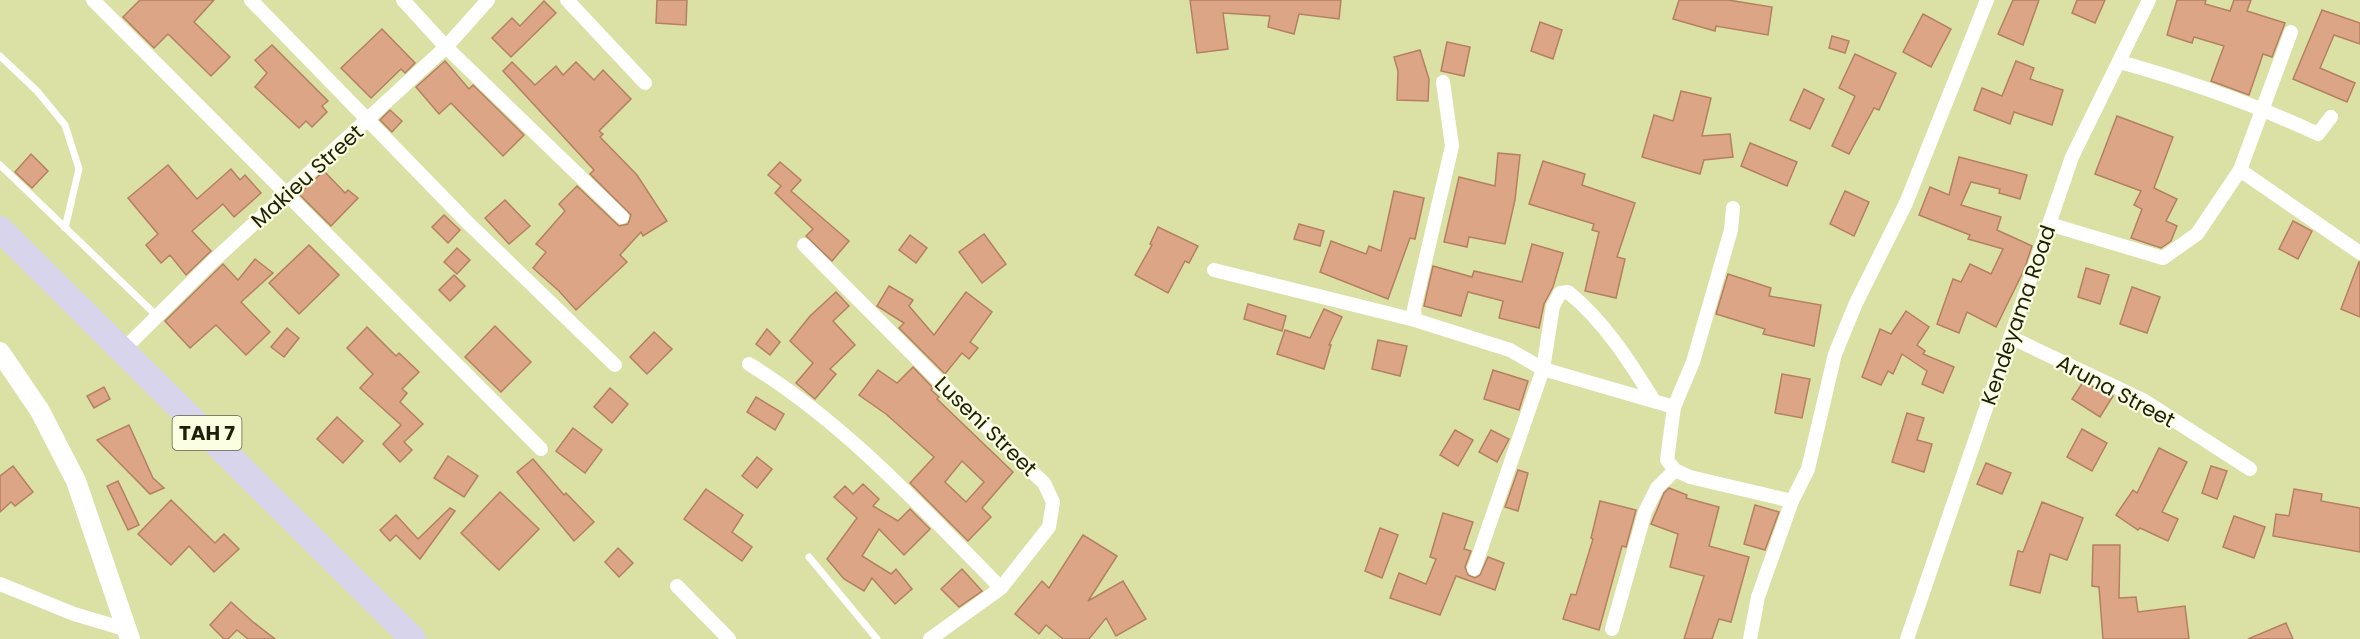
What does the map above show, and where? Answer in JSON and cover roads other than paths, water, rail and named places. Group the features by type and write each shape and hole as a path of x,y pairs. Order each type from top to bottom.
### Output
{"highway":[{"name":"TAH 7","path":"0,229 124,349 412,639"}],"street":[{"path":"93,0 541,449"},
{"path":"251,0 466,220 615,365"},
{"path":"403,0 446,47 622,217"},
{"name":"Makieu Street","path":"124,349 288,193 369,121 446,47 488,0"},
{"path":"567,0 645,83"},
{"path":"1750,639 1758,597 1792,501 1808,469 1835,354 1856,303 1906,203 1987,0"},
{"name":"Kendeyama Road","path":"1907,639 2073,157 2149,0"},
{"path":"2049,224 2163,258 2197,234 2240,170 2261,107 2291,32"},
{"path":"2120,62 2261,107 2318,134 2331,117"},
{"path":"1415,320 1414,309 1452,146 1443,82"},
{"path":"2240,170 2360,253"},
{"path":"1733,208 1731,230 1693,362 1674,407 1667,460 1675,470 1690,477 1792,501"},
{"name":"Luseni Street","path":"804,245 1044,483 1053,502 1049,527 1001,588 930,639"},
{"path":"1214,270 1415,320 1510,350 1543,369 1674,407"},
{"path":"1474,569 1543,369 1553,306 1560,292 1568,292 1580,302 1628,358 1654,401"},
{"name":"Aruna Street","path":"2010,337 2143,400 2250,469"},
{"path":"0,352 40,411 76,481 129,634"},
{"path":"749,364 787,388 853,442 1001,588"},
{"path":"1612,629 1645,512 1657,488 1675,470"},
{"path":"0,584 129,634"},
{"path":"677,586 729,639"}],"lane":[{"path":"0,56 37,91 65,125 79,169 65,228"},
{"path":"0,165 157,316"},
{"path":"808,557 877,639"}]}
